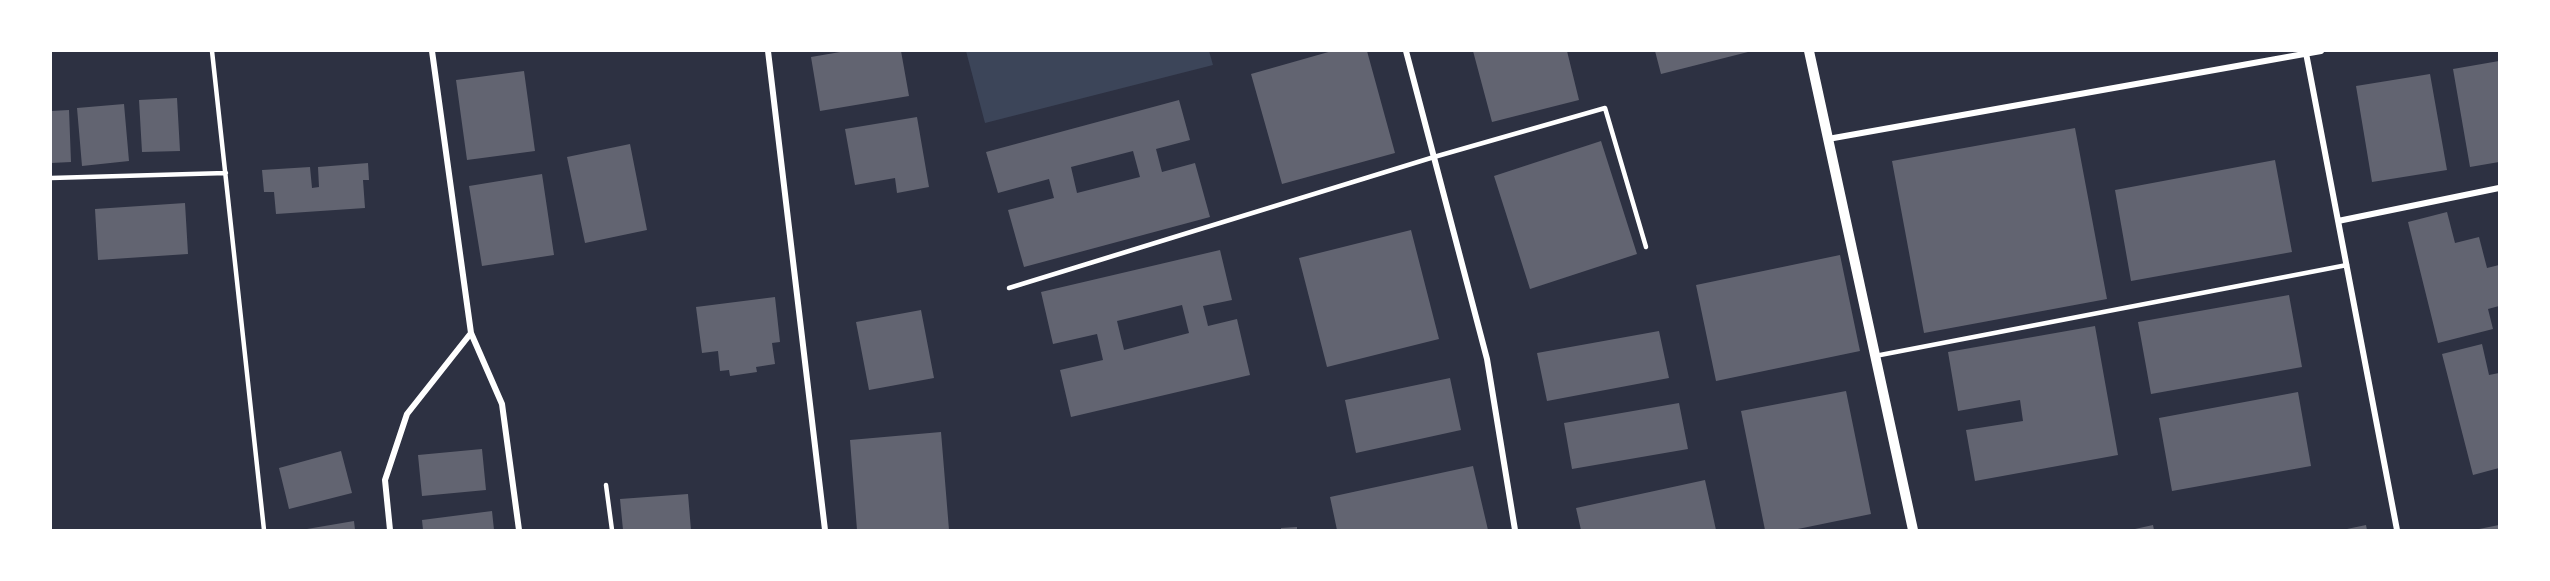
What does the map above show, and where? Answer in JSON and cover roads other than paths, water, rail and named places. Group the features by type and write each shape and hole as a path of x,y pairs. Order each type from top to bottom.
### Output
{"street":[{"path":"432,51 471,333 502,404 519,530"},
{"path":"768,51 825,530"},
{"path":"1407,51 1487,359 1515,530"},
{"path":"1809,51 1913,530"},
{"path":"1828,139 2321,51"},
{"path":"2306,53 2397,530"},
{"path":"2338,220 2499,188"},
{"path":"390,530 385,480 407,414 471,333"}],"lane":[{"path":"212,51 264,530"},
{"path":"1009,288 1434,157 1605,108 1646,247"},
{"path":"51,178 226,173"},
{"path":"1875,356 2347,265"},
{"path":"606,485 612,530"}]}
